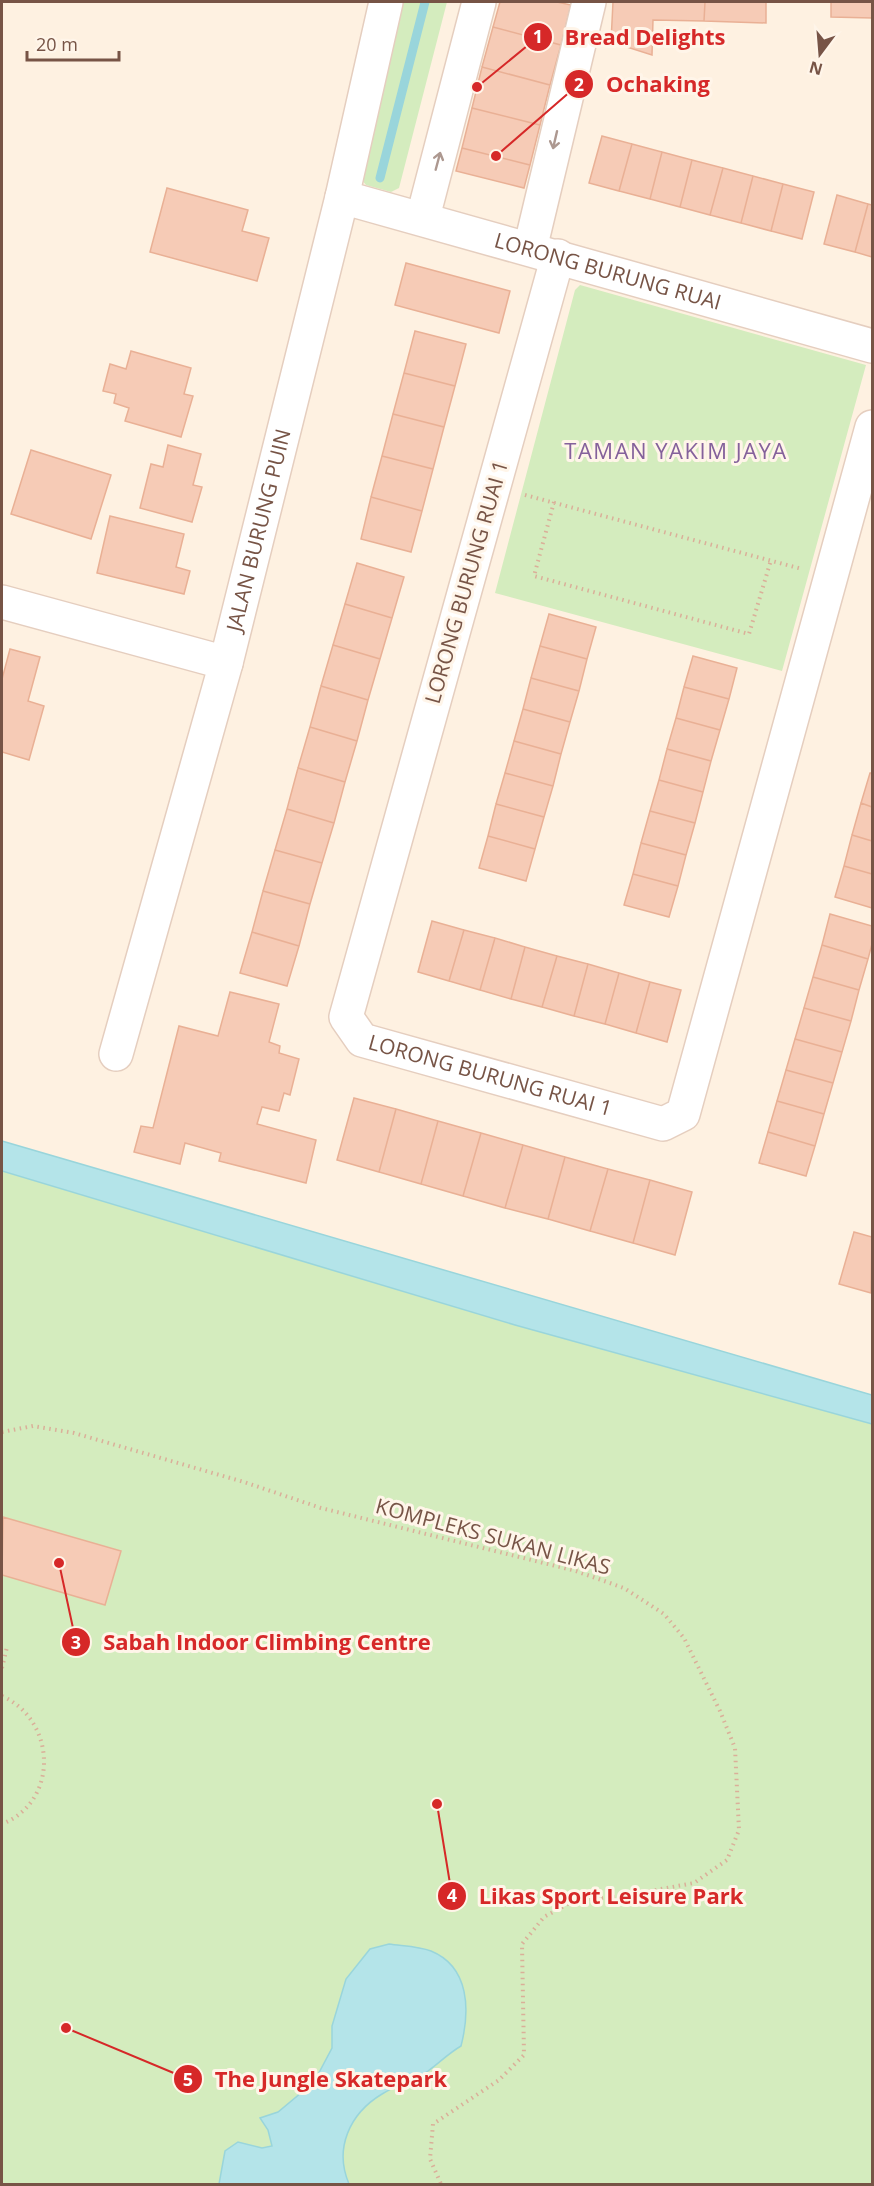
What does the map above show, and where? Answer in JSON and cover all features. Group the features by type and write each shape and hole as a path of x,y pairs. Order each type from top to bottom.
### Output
{"street":[{"name":"JALAN BURUNG PUIN","path":"116,1054 226,663 342,196 386,2"},
{"path":"423,218 479,2"},
{"path":"544,252 589,2"},
{"name":"LORONG BURUNG RUAI","path":"342,196 873,346"},
{"name":"LORONG BURUNG RUAI 1","path":"544,252 346,1017 363,1040 663,1124 683,1114 873,427"},
{"path":"2,602 226,663"}],"path":[{"path":"516,493 803,569"},
{"path":"554,502 534,576 749,634 771,560"},
{"name":"KOMPLEKS SUKAN LIKAS","path":"2,1432 33,1426 74,1432 244,1482 321,1508 576,1571 624,1588 664,1614 684,1638 720,1710 735,1748 740,1830 727,1860 694,1883 623,1896 573,1901 544,1917 522,1944 524,2055 499,2080 432,2124 430,2158 441,2184"},
{"path":"2,1668 7,1647"},
{"path":"2,1696 26,1712 37,1727 44,1744 46,1762 43,1780 35,1796 24,1811 2,1824"}],"green space":[{"path":"402,2 447,2 399,188 391,192 366,185 362,180"},
{"path":"580,285 866,365 782,671 495,593 575,290"},
{"path":"2,1171 515,1325 872,1424 872,2184 2,2184"}],"water":[{"path":"2,1141 872,1395 872,1424 515,1325 2,1171"},
{"path":"389,1944 431,1951 444,1958 453,1968 460,1979 466,2005 461,2046 428,2071 382,2094 361,2112 353,2122 344,2145 343,2158 349,2184 219,2184 225,2151 238,2142 262,2148 272,2146 268,2130 260,2118 278,2112 314,2082 332,2048 332,2026 346,1979 370,1949"}],"building":[{"path":"500,2 557,2 571,5 561,45 493,27"},
{"path":"613,2 705,2 704,21 653,20 652,55 611,42"},
{"path":"705,2 766,2 766,23 704,21"},
{"path":"831,2 872,2 872,18 831,17"},
{"path":"493,27 561,45 550,85 482,67"},
{"path":"482,67 550,85 540,125 472,108"},
{"path":"472,108 540,125 530,165 462,148"},
{"path":"602,136 632,144 619,191 589,183"},
{"path":"632,144 662,152 650,199 619,191"},
{"path":"462,148 530,165 524,188 456,171"},
{"path":"662,152 692,160 680,207 650,199"},
{"path":"692,160 723,168 710,215 680,207"},
{"path":"723,168 753,176 741,223 710,215"},
{"path":"753,176 783,184 771,231 741,223"},
{"path":"783,184 814,192 802,239 771,231"},
{"path":"167,188 248,210 242,231 269,238 257,281 150,252"},
{"path":"837,195 868,204 855,252 824,244"},
{"path":"868,204 872,205 872,257 855,252"},
{"path":"406,263 510,291 499,333 395,305"},
{"path":"415,331 466,344 455,386 404,373"},
{"path":"131,351 191,368 184,394 193,396 181,437 125,421 129,408 114,403 116,394 103,391 110,364 126,369"},
{"path":"404,373 455,386 444,427 393,414"},
{"path":"393,414 444,427 433,469 382,456"},
{"path":"168,445 201,454 193,485 202,487 192,522 140,508 151,464 163,467"},
{"path":"31,450 111,475 91,539 11,514"},
{"path":"382,456 433,469 422,511 371,497"},
{"path":"371,497 422,511 411,552 361,539"},
{"path":"110,516 184,534 176,567 190,571 184,594 97,573"},
{"path":"357,563 404,577 392,618 345,604"},
{"path":"345,604 392,618 380,659 333,645"},
{"path":"549,614 596,627 587,659 540,646"},
{"path":"333,645 380,659 368,700 321,686"},
{"path":"540,646 587,659 579,691 531,678"},
{"path":"10,649 40,657 28,701 44,706 29,760 2,752 2,679"},
{"path":"693,656 737,668 729,699 684,687"},
{"path":"531,678 579,691 570,722 523,709"},
{"path":"321,686 368,700 357,741 310,727"},
{"path":"684,687 729,699 720,730 676,718"},
{"path":"523,709 570,722 561,754 514,741"},
{"path":"676,718 720,730 711,761 667,749"},
{"path":"310,727 357,741 345,782 298,768"},
{"path":"514,741 561,754 553,786 505,773"},
{"path":"667,749 711,761 703,792 659,780"},
{"path":"298,768 345,782 334,823 287,809"},
{"path":"505,773 553,786 544,817 496,804"},
{"path":"870,773 872,773 872,807 861,803"},
{"path":"659,780 703,792 695,823 650,811"},
{"path":"861,803 872,807 872,841 852,835"},
{"path":"496,804 544,817 535,849 488,836"},
{"path":"287,809 334,823 322,863 275,850"},
{"path":"650,811 695,823 686,855 641,843"},
{"path":"852,835 872,841 872,874 844,866"},
{"path":"488,836 535,849 526,881 479,868"},
{"path":"641,843 686,855 678,886 633,874"},
{"path":"275,850 322,863 310,904 263,891"},
{"path":"844,866 872,874 872,908 835,897"},
{"path":"633,874 678,886 669,917 624,905"},
{"path":"263,891 310,904 299,946 252,932"},
{"path":"830,914 872,926 872,944 868,959 822,945"},
{"path":"432,921 464,930 449,981 418,972"},
{"path":"464,930 495,938 480,990 449,981"},
{"path":"252,932 299,946 287,986 240,973"},
{"path":"495,938 525,947 511,999 480,990"},
{"path":"822,945 868,959 859,990 813,977"},
{"path":"525,947 557,956 542,1007 511,999"},
{"path":"557,956 588,964 574,1016 542,1007"},
{"path":"588,964 619,973 605,1024 574,1016"},
{"path":"619,973 650,982 636,1033 605,1024"},
{"path":"813,977 859,990 851,1021 804,1008"},
{"path":"650,982 681,990 667,1042 636,1033"},
{"path":"230,992 279,1004 269,1042 280,1046 279,1053 299,1059 290,1095 284,1093 279,1111 262,1107 257,1124 316,1140 306,1183 219,1161 221,1153 185,1143 180,1164 134,1152 141,1126 153,1128 179,1026 218,1036"},
{"path":"804,1008 851,1021 842,1052 795,1039"},
{"path":"795,1039 842,1052 833,1083 786,1070"},
{"path":"786,1070 833,1083 824,1114 777,1101"},
{"path":"354,1098 396,1109 379,1172 337,1160"},
{"path":"777,1101 824,1114 815,1146 768,1132"},
{"path":"396,1109 438,1121 421,1184 379,1172"},
{"path":"438,1121 481,1133 463,1196 421,1184"},
{"path":"768,1132 815,1146 806,1176 759,1163"},
{"path":"481,1133 523,1145 505,1208 463,1196"},
{"path":"523,1145 565,1157 548,1219 505,1208"},
{"path":"565,1157 608,1169 590,1231 548,1219"},
{"path":"608,1169 650,1180 633,1243 590,1231"},
{"path":"650,1180 692,1192 675,1255 633,1243"},
{"path":"854,1232 872,1237 871,1293 839,1284"},
{"path":"3,1517 121,1551 105,1605 2,1575"}],"waterway":[{"path":"380,178 425,2"}],"place":[{"name":"Bread Delights","path":"477,87"},
{"name":"Ochaking","path":"496,156"},
{"name":"Sabah Indoor Climbing Centre","path":"59,1563"},
{"name":"Likas Sport Leisure Park","path":"437,1804"},
{"name":"The Jungle Skatepark","path":"66,2028"}],"district":[{"name":"TAMAN YAKIM JAYA","path":"676,451"}]}
